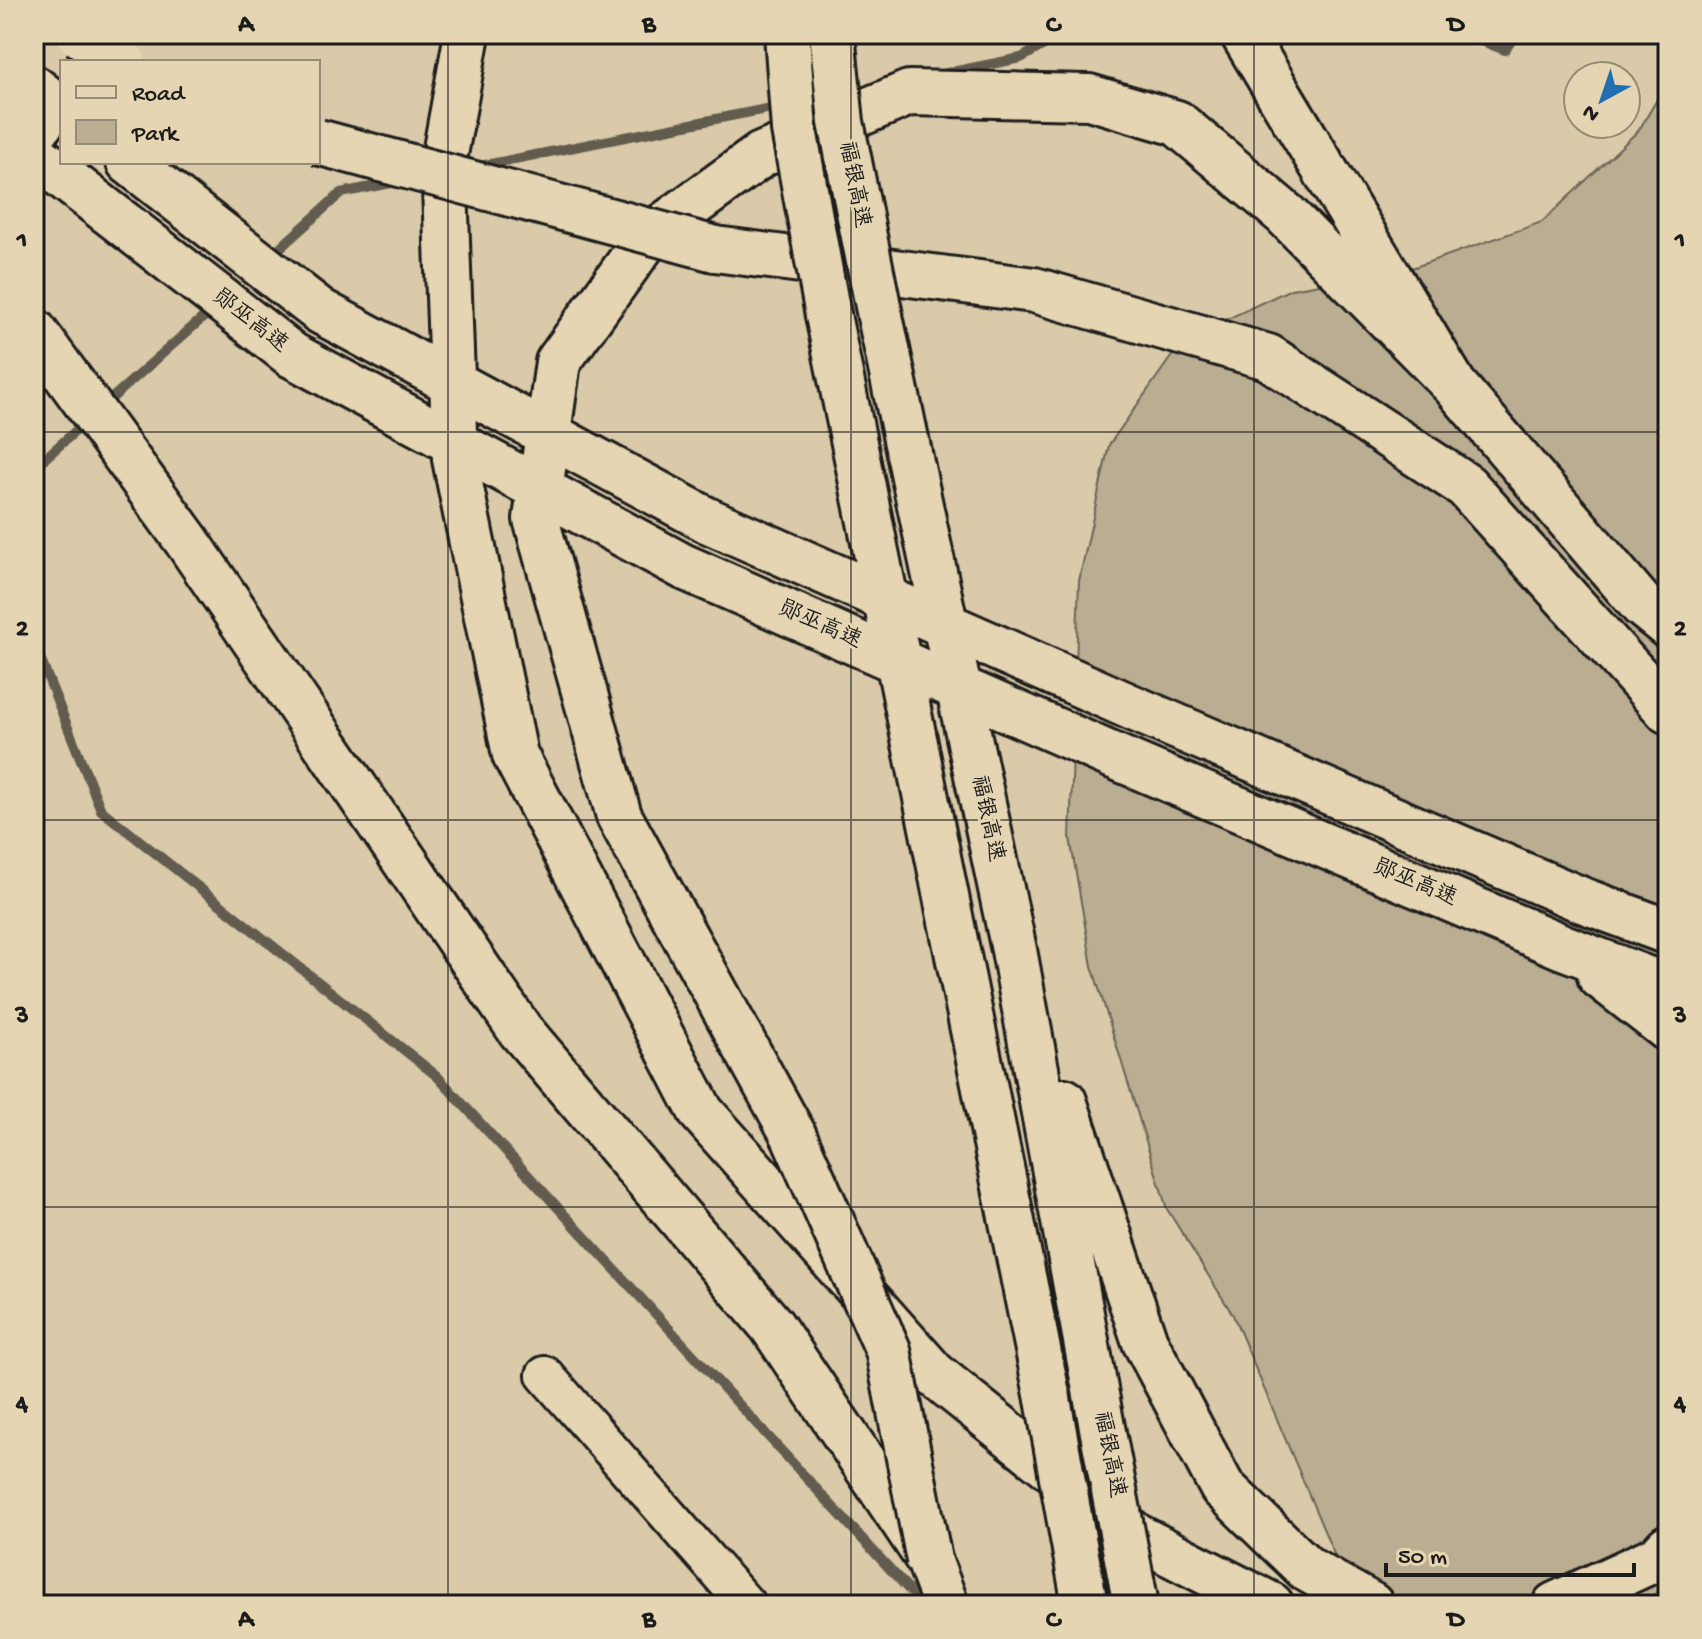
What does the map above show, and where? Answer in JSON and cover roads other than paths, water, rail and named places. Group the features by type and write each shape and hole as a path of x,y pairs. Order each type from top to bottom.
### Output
{"highway":[{"path":"79,34 120,60"},
{"path":"787,34 794,130 828,315 1048,1399 1085,1605"},
{"name":"福银高速","path":"832,34 841,122 1014,950 1136,1605"},
{"path":"1243,34 1454,385"},
{"path":"467,38 444,160 455,459 515,755 701,1112 934,1374 1136,1536 1271,1605"},
{"path":"34,88 60,108"},
{"path":"946,1605 929,1560 888,1350 793,1134 619,816 536,519 558,362 648,237 761,155 909,93 1089,97 1177,123 1285,214 1454,385 1642,605 1668,626"},
{"path":"320,143 715,249 1034,290 1268,357 1466,486 1668,711"},
{"name":"郧巫高速","path":"34,154 292,355 684,567 1109,754 1563,947 1668,987"},
{"path":"132,164 320,311 707,520 1203,738 1582,900 1668,932"},
{"path":"34,331 187,541 520,1030 772,1326 929,1560"},
{"path":"1563,947 1668,1029"},
{"path":"1014,950 1145,1342 1222,1487 1307,1569 1371,1605"},
{"path":"1555,1605 1659,1557 1668,1547"}],"street":[{"path":"93,60 125,34"},
{"path":"34,139 60,105"},
{"path":"545,1375 747,1605"}],"waterway":[{"path":"942,74 1021,58 1064,34"},
{"path":"1464,34 1505,50 1516,34"},
{"path":"475,167 781,106"},
{"path":"270,257 341,193 401,181"},
{"path":"103,406 214,308"},
{"path":"34,468 88,420"},
{"path":"34,643 101,810 437,1076 923,1605"}]}
